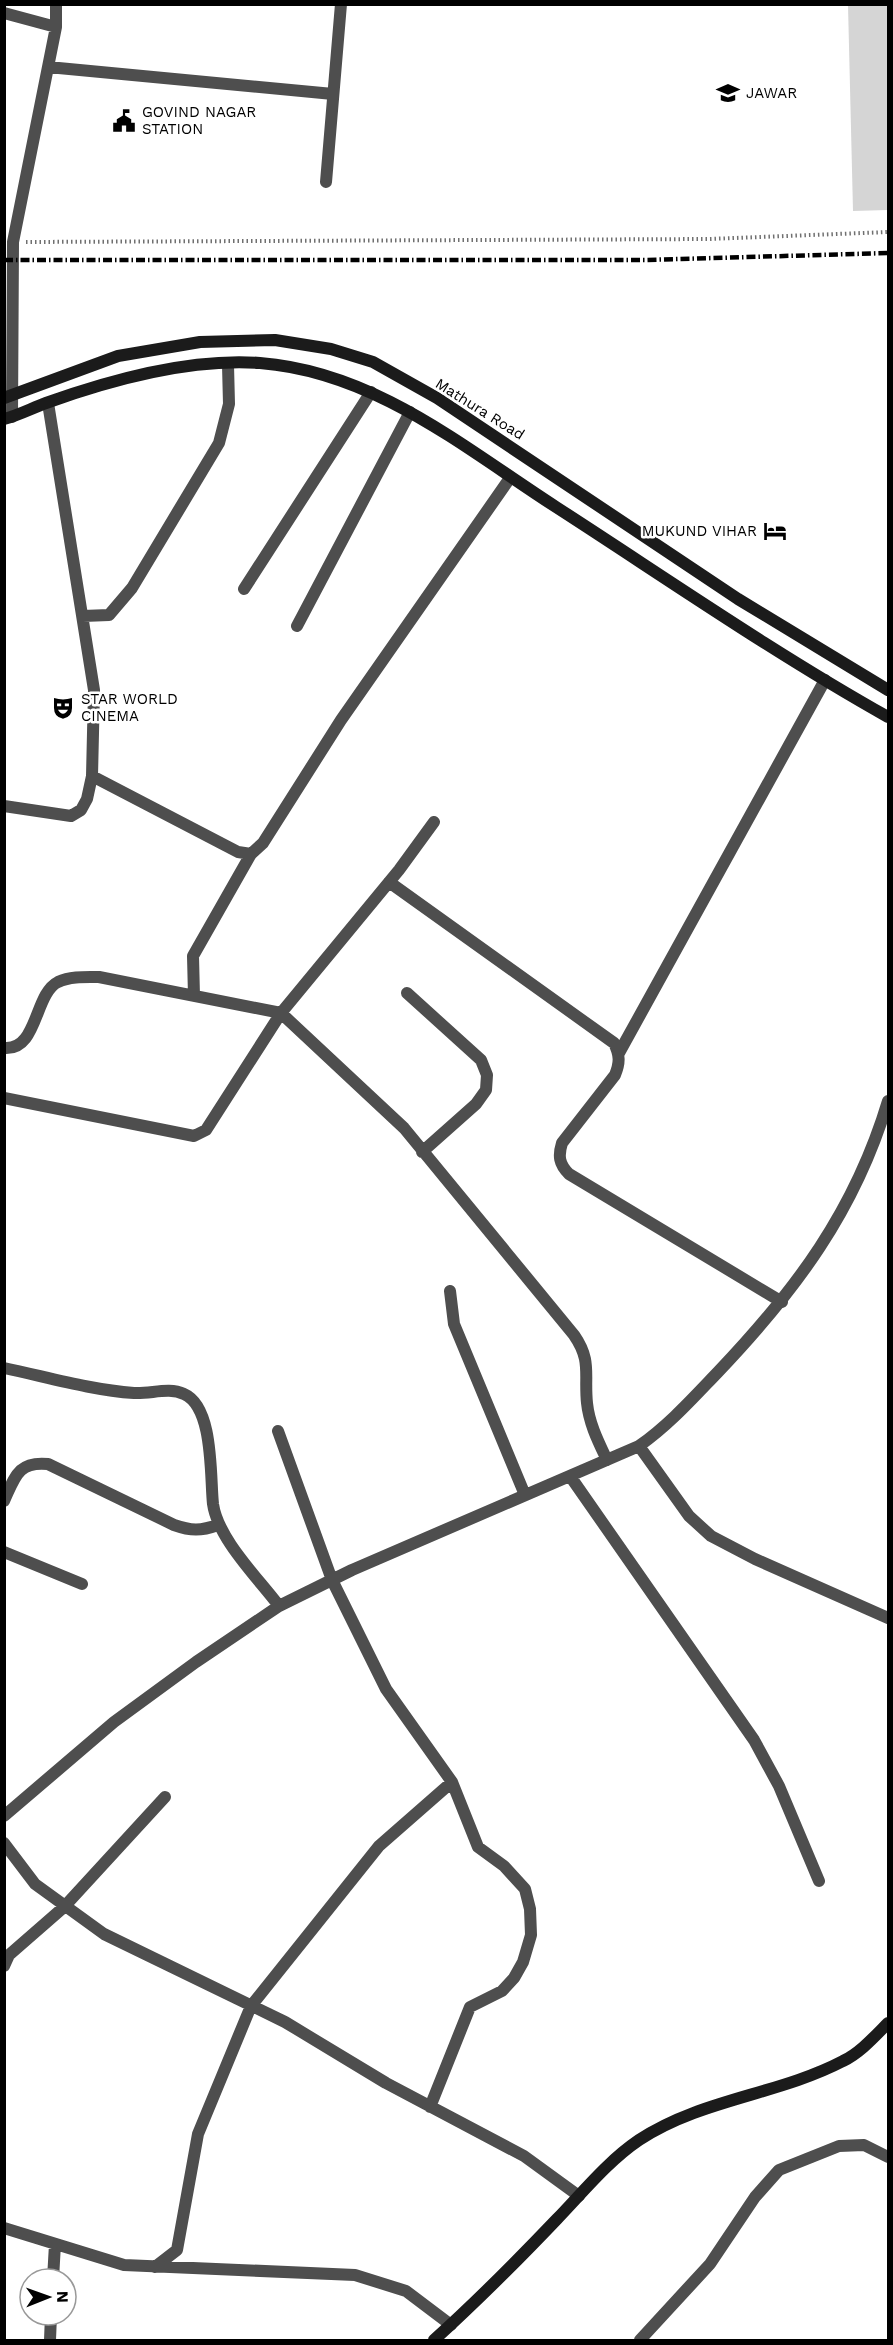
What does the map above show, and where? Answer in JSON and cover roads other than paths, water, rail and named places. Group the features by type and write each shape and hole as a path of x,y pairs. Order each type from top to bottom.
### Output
{"main road":[{"name":"Mathura Road","path":"8,397 118,356 200,342 275,340 332,349 373,362 437,398 714,583 888,690"},
{"path":"8,418 131,377 202,366 260,363 329,375 392,400 702,602 888,717"},
{"path":"702,602 714,583"},
{"path":"434,2340 492,2287 614,2160 639,2140 677,2119 728,2100 800,2079 845,2061 888,2023"}],"street":[{"path":"8,418 13,242 56,27 56,4"},
{"path":"326,182 341,4"},
{"path":"4,13 56,27"},
{"path":"48,67 333,94"},
{"path":"83,616 109,615 132,588 219,443 229,404 228,364"},
{"path":"244,589 371,392"},
{"path":"4,806 72,816 81,810 87,799 92,776 94,690 48,403"},
{"path":"297,626 410,412"},
{"path":"194,996 193,956 251,854 263,843 341,720 510,477"},
{"path":"619,1053 825,680"},
{"path":"92,776 238,852 251,854"},
{"path":"4,1098 194,1136 206,1130 281,1013 389,882 434,822"},
{"path":"389,882 614,1043 619,1053 619,1065 615,1075 562,1143 559,1153 561,1166 782,1302"},
{"path":"4,1048 21,1043 29,1033 46,994 56,983 74,977 99,977 281,1013 404,1128 585,1350 586,1402 590,1424 607,1460"},
{"path":"407,993 481,1060 487,1075 486,1090 476,1104 422,1152"},
{"path":"4,1816 114,1722 196,1662 279,1606 332,1580 639,1446 663,1430 782,1302 807,1270 853,1190 877,1140 888,1101"},
{"path":"450,1291 454,1324 525,1496"},
{"path":"4,1368 89,1386 135,1393 168,1391 182,1393 192,1398 206,1428 210,1443 213,1506 218,1525 229,1544 279,1606"},
{"path":"278,1431 332,1580 386,1689 452,1782 478,1847 504,1866 525,1889 530,1909 531,1935 523,1962 514,1978 502,1991 470,2007 462,2020 430,2107"},
{"path":"639,1446 689,1516 711,1536 754,1559 888,1618"},
{"path":"4,1501 15,1478 24,1467 36,1463 48,1464 174,1525 190,1530 218,1525"},
{"path":"570,1476 754,1740 779,1786 819,1881"},
{"path":"4,1552 82,1584"},
{"path":"156,2267 177,2250 198,2134 251,2006 379,1845 452,1782"},
{"path":"4,1966 9,1955 64,1906 165,1797"},
{"path":"4,1844 35,1884 104,1934 251,2006 430,2107 524,2156 579,2196"},
{"path":"640,2340 710,2264 755,2197 779,2170 839,2146 864,2145 888,2157"},
{"path":"4,2228 124,2265 355,2275 406,2291 451,2325"},
{"path":"54,2267 55,2244"}],"railway":[{"path":"4,260 645,260 888,253"}],"place":[{"name":"JAWAR","path":"728,93"},
{"name":"GOVIND NAGAR STATION","path":"124,121"},
{"name":"MUKUND VIHAR","path":"775,531"},
{"name":"STAR WORLD CINEMA","path":"63,708"}]}
